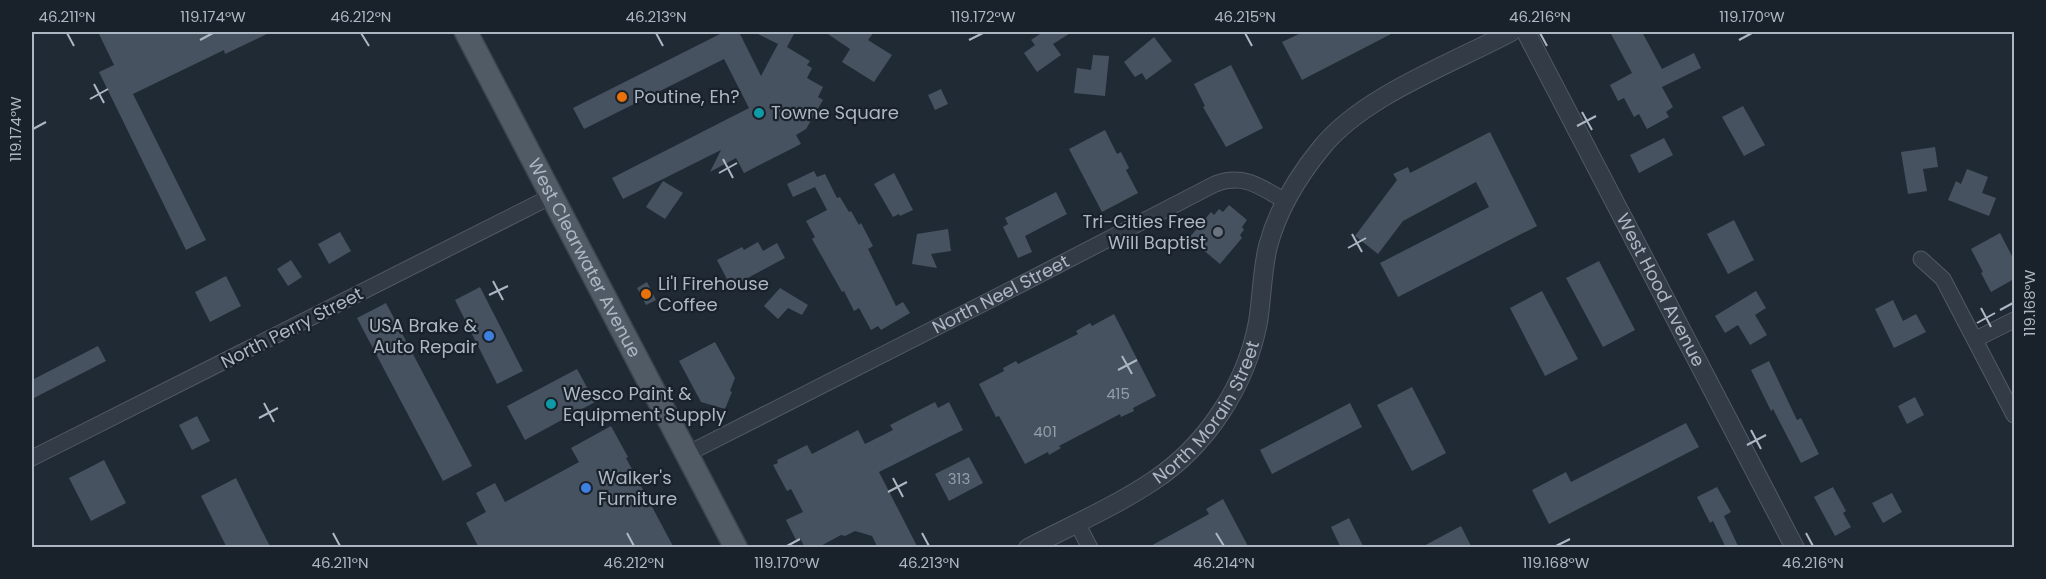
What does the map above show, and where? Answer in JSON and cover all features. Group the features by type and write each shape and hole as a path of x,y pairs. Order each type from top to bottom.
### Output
{"main road":[{"name":"West Clearwater Avenue","path":"466,32 736,548"}],"street":[{"path":"1285,201 1297,179 1323,145 1354,117 1395,91 1511,32"},
{"name":"West Hood Avenue","path":"1526,32 1795,548"},
{"name":"North Neel Street","path":"687,454 1215,183 1226,180 1244,180 1285,201"},
{"name":"North Perry Street","path":"32,458 552,196"},
{"name":"North Morain Street","path":"1028,548 1135,492 1173,466 1203,436 1229,400 1246,364 1257,324 1268,246 1285,201"},
{"path":"1921,259 1942,279 1976,339 2014,415"},
{"path":"1976,339 2014,320"},
{"path":"1077,523 1090,548"}],"building":[{"path":"98,32 271,32 225,54 224,50 133,94 206,240 186,250 99,72 114,65"},
{"name":"Towne Square","path":"724,32 739,32 761,76 778,44 754,32 795,32 787,47 810,61 807,65 812,68 807,78 823,87 818,97 823,100 806,129 796,135 801,144 744,173 736,158 710,172 721,150 623,199 612,178 749,108 724,59 584,129 573,108"},
{"path":"825,32 874,32 868,40 892,55 874,82 842,62 850,49"},
{"path":"1043,32 1072,32 1053,44 1061,55 1037,72 1024,53 1035,45 1031,40"},
{"path":"1303,32 1395,32 1302,80 1282,42"},
{"path":"1610,32 1642,32 1662,69 1694,53 1701,68 1662,87 1673,107 1666,112 1669,117 1647,129 1639,114 1634,117 1624,98 1618,101 1610,85 1632,73"},
{"path":"1154,37 1172,61 1146,80 1142,73 1135,77 1124,62"},
{"path":"1093,55 1109,56 1105,96 1074,93 1077,68 1091,70"},
{"path":"1231,65 1263,128 1226,147 1203,107 1205,106 1194,84"},
{"path":"941,89 948,104 935,110 928,95"},
{"path":"1743,106 1765,145 1744,156 1722,117"},
{"path":"1105,130 1117,154 1121,152 1129,168 1126,170 1138,193 1102,212 1069,149"},
{"path":"1490,132 1537,226 1398,297 1380,263 1489,207 1476,182 1403,221 1378,254 1355,236 1397,180 1393,174 1408,167 1410,173"},
{"path":"1664,138 1673,155 1639,173 1630,155"},
{"path":"1935,147 1938,167 1923,169 1927,191 1908,194 1901,152"},
{"path":"1967,169 1988,177 1982,193 1996,198 1989,216 1948,200 1956,181 1961,184"},
{"path":"814,171 817,177 825,174 837,198 840,197 859,225 861,223 873,246 868,249 896,306 903,302 910,313 881,330 878,326 871,330 859,308 854,311 812,239 815,237 806,221 827,210 815,187 793,197 787,184"},
{"path":"894,173 913,210 893,217 874,184"},
{"path":"663,181 683,193 665,219 646,207"},
{"path":"1056,192 1067,214 1025,236 1032,252 1018,258 1003,227 1008,224 1005,218"},
{"name":"Tri-Cities Free Will Baptist","path":"1229,205 1247,220 1242,227 1244,230 1240,235 1242,238 1220,264 1189,238 1211,212 1214,215 1219,209 1223,212"},
{"path":"1734,220 1754,260 1728,274 1707,234"},
{"path":"948,229 951,251 931,254 937,268 912,264 917,234"},
{"path":"340,232 351,251 329,264 318,244"},
{"path":"2000,233 2014,260 2014,279 1991,292 1971,249"},
{"path":"758,242 763,251 777,243 785,258 731,287 717,260 742,247 744,250"},
{"path":"291,260 302,277 288,286 277,269"},
{"path":"1599,261 1635,330 1603,347 1566,278"},
{"path":"226,276 241,306 210,322 195,292"},
{"name":"Li'l Firehouse Coffee","path":"647,282 656,300 646,305 637,288"},
{"name":"USA Brake & Auto Repair","path":"480,287 523,371 497,384 455,300"},
{"path":"780,288 808,305 802,315 788,308 778,319 764,306"},
{"path":"1542,291 1578,359 1545,376 1510,308"},
{"path":"1756,291 1766,308 1755,315 1767,335 1750,345 1738,325 1725,333 1715,316"},
{"path":"1893,300 1903,321 1916,314 1926,332 1894,348 1875,309"},
{"path":"386,303 472,466 443,481 357,318"},
{"path":"1114,314 1156,396 1133,408 1134,411 1121,417 1120,414 1059,446 1061,448 1049,455 1048,452 1025,464 979,384 1004,371 1003,368 1016,361 1018,364 1078,334 1076,331 1090,323 1092,326"},
{"path":"715,342 735,378 725,409 701,402 679,361"},
{"path":"98,346 106,361 32,399 32,380"},
{"path":"1769,361 1797,420 1801,418 1819,454 1801,463 1751,370"},
{"name":"Wesco Paint & Equipment Supply","path":"577,369 595,402 525,440 507,406"},
{"path":"1412,387 1446,453 1412,471 1377,405"},
{"path":"1915,397 1924,415 1907,424 1898,406"},
{"path":"935,402 938,408 949,402 963,430 879,472 918,548 878,548 872,536 855,531 845,536 841,535 817,548 805,548 800,538 796,540 786,520 803,512 791,489 787,491 773,465 778,463 777,460 807,445 812,454 858,430 865,444 893,430 890,425"},
{"path":"1350,403 1362,427 1272,474 1260,450"},
{"path":"197,416 210,441 192,450 179,425"},
{"path":"1686,423 1699,447 1549,524 1532,490 1566,472 1571,482"},
{"name":"Walker's Furniture","path":"611,426 674,548 479,548 466,523 486,512 476,493 495,483 505,502 579,462 571,448"},
{"path":"969,457 983,483 949,501 935,474"},
{"path":"104,460 126,503 91,521 69,478"},
{"path":"236,478 271,548 227,548 201,496"},
{"path":"1717,487 1731,512 1724,516 1739,548 1726,548 1713,521 1710,523 1697,497"},
{"path":"1833,487 1846,511 1843,513 1851,527 1835,536 1814,497"},
{"path":"1892,493 1902,512 1883,523 1872,503"},
{"path":"1223,499 1249,548 1147,548 1209,514 1206,509"},
{"path":"1349,518 1364,548 1341,548 1331,527"},
{"path":"1461,526 1472,548 1420,548"}],"place":[{"name":"Poutine, Eh?","path":"622,97"},
{"name":"Towne Square","path":"759,113"},
{"name":"Tri-Cities Free Will Baptist","path":"1218,232"},
{"name":"Li'l Firehouse Coffee","path":"646,294"},
{"name":"USA Brake & Auto Repair","path":"489,336"},
{"name":"Wesco Paint & Equipment Supply","path":"551,404"},
{"name":"Walker's Furniture","path":"586,488"}]}
